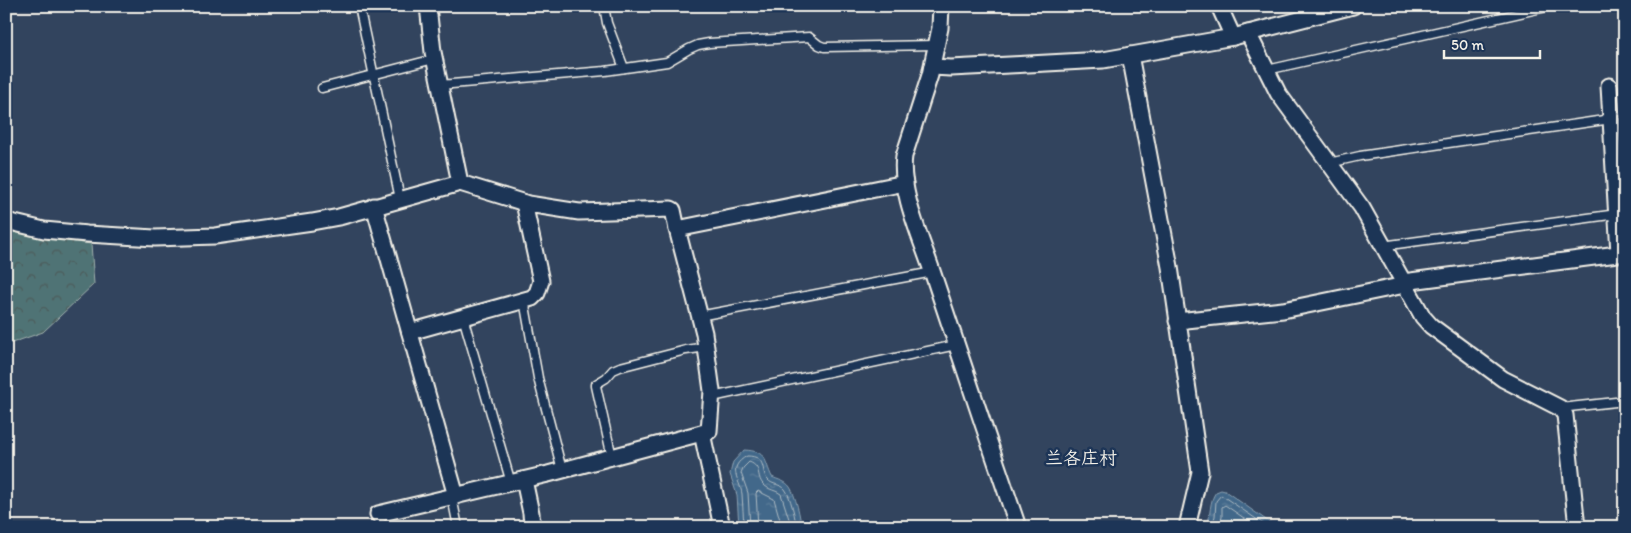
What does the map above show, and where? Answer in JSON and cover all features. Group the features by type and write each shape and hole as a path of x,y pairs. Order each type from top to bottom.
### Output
{"street":[{"path":"428,6 434,59 460,183"},
{"path":"941,6 940,28 932,67 902,166 915,222 1018,527"},
{"path":"1219,6 1233,37"},
{"path":"932,67 951,68 1103,60 1233,37 1353,6"},
{"path":"1248,33 1278,93 1362,208 1423,317 1431,326 1503,379 1560,408 1565,415 1577,527"},
{"path":"1130,55 1170,267 1200,472 1187,527"},
{"path":"1177,321 1284,310 1404,283 1622,253 1617,214 1618,136 1611,119 1609,86"},
{"path":"6,221 44,230 78,233 155,238 215,236 339,217 460,183 524,202 579,212 670,208 673,210 704,334 712,397 709,431 454,496 379,521"},
{"path":"677,229 905,183"},
{"path":"410,332 532,298 541,281 524,202"},
{"path":"374,206 454,496"},
{"path":"702,433 722,527"},
{"path":"518,481 532,513 532,527"}],"lane":[{"path":"359,6 400,199"},
{"path":"604,6 607,23 624,68"},
{"path":"1267,70 1551,6"},
{"path":"440,85 624,68 667,62 689,49 708,43 809,37 824,47 936,45"},
{"path":"322,88 434,59"},
{"path":"1329,163 1360,156 1611,119"},
{"path":"1382,246 1617,214"},
{"path":"699,316 933,272"},
{"path":"524,300 538,378 562,470"},
{"path":"463,317 518,481"},
{"path":"712,397 956,345"},
{"path":"612,457 596,384 620,366 706,347"},
{"path":"1560,408 1625,401"},
{"path":"454,496 458,527"}],"green space":[{"path":"6,228 41,237 91,244 94,284 43,332 6,345"}],"water":[{"path":"744,450 757,452 761,455 772,477 790,487 794,495 801,527 739,527 737,495 730,474 733,462"},
{"path":"1221,490 1276,527 1207,527 1212,500 1216,492"}],"district":[{"name":"兰各庄村","path":"1081,458"}]}
